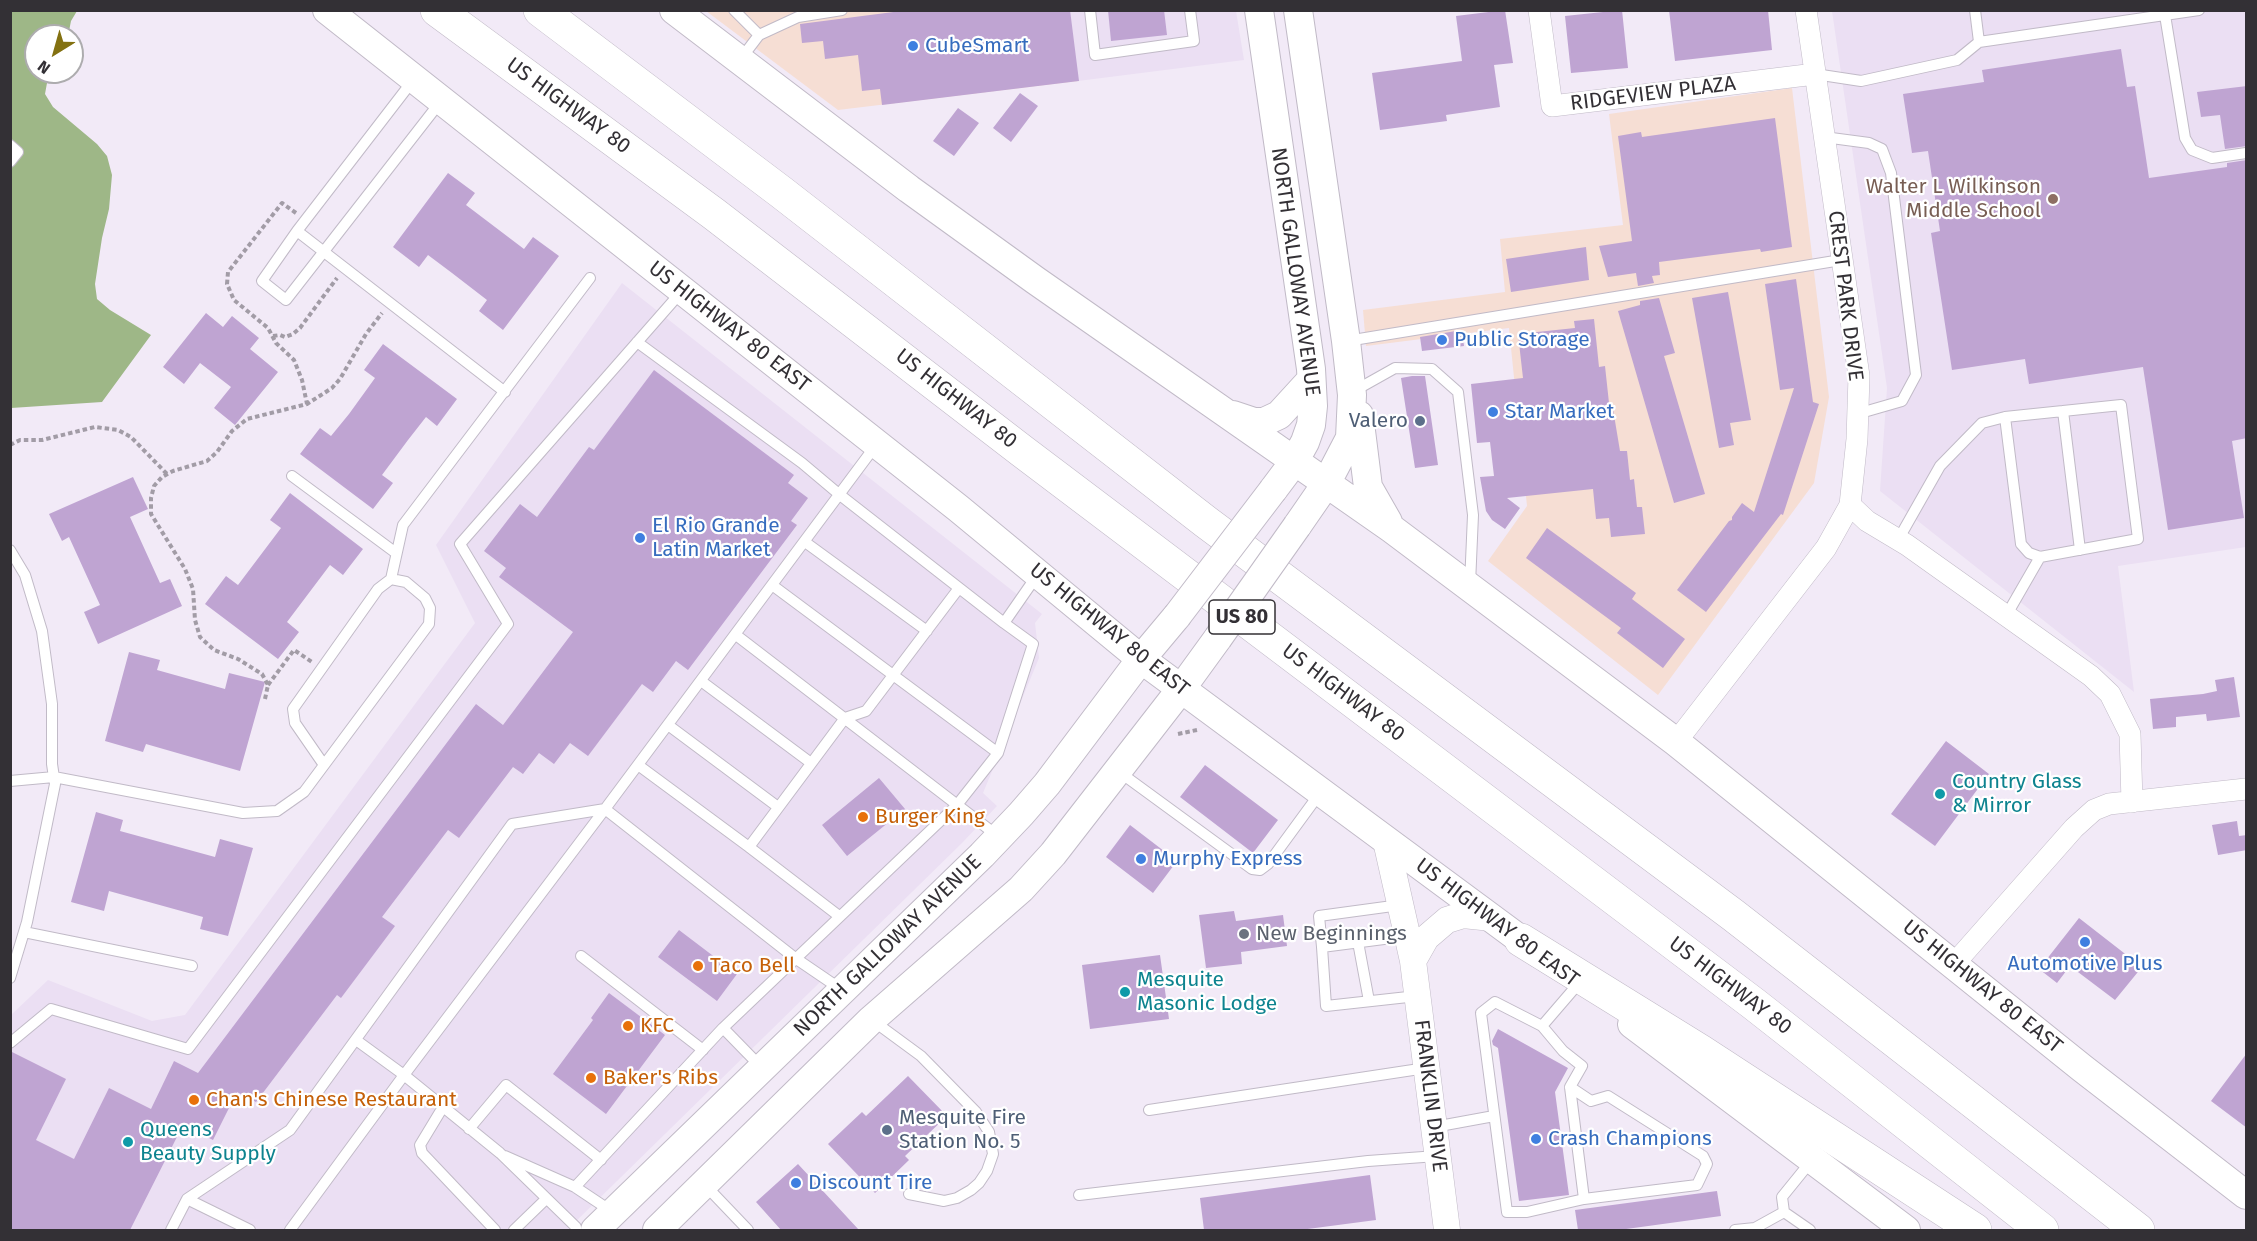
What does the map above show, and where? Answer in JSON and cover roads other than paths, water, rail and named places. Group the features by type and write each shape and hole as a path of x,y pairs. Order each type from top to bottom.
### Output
{"highway":[{"name":"US HIGHWAY 80","path":"437,10 724,221 1041,465 1754,1004 2042,1230"},
{"name":"US 80","path":"540,10 782,192 1206,522 1733,915 2138,1230"},
{"path":"1521,939 1701,1052 1974,1230"}],"main road":[{"name":"US HIGHWAY 80 EAST","path":"327,10 1038,573 1142,659 1521,939 1906,1230"},
{"name":"US HIGHWAY 80 EAST","path":"674,10 909,189 1392,529 1676,742 2082,1068 2247,1195"},
{"name":"NORTH GALLOWAY AVENUE","path":"613,1225 762,1069 999,837 1047,784 1273,490 1294,462 1305,442 1311,425 1311,380 1259,10"},
{"name":"NORTH GALLOWAY AVENUE","path":"657,1230 871,1020 1021,889 1053,854 1181,689 1326,484 1350,438 1352,380 1298,10"},
{"path":"1283,178 1300,202 1313,285 1322,316 1338,336 1346,341"},
{"path":"1221,410 1254,422 1264,422 1279,415 1311,380"},
{"path":"1352,380 1363,431 1368,488 1392,529"},
{"path":"842,991 871,1020"}],"street":[{"name":"RIDGEVIEW PLAZA","path":"1539,10 1552,106 1815,74"},
{"name":"CREST PARK DRIVE","path":"1676,742 1826,548 1851,505 1857,439 1859,376 1806,10"},
{"path":"1851,505 1867,521 1898,540 2091,676 2110,694 2130,734 2132,802"},
{"path":"1954,964 2074,828 2094,810 2109,804 2247,789"},
{"name":"FRANKLIN DRIVE","path":"1386,841 1413,962 1447,1230"},
{"path":"1413,962 1426,938 1447,920 1462,915 1492,918"}],"lane":[{"path":"734,10 759,35"},
{"path":"740,61 759,35 798,17 842,10"},
{"path":"1090,10 1095,55 1194,41 1190,10"},
{"path":"1975,10 1979,42"},
{"path":"1815,74 1861,81 1957,60 1979,42 2199,10"},
{"path":"2166,15 2185,138 2192,150 2212,158 2247,153"},
{"path":"414,79 297,231 262,281 286,300 442,101"},
{"path":"1824,137 1869,143 1882,149 1891,173 1916,375 1902,401 1857,414"},
{"path":"10,146 18,152 10,162"},
{"path":"297,231 505,392"},
{"path":"1346,341 1841,260"},
{"path":"324,765 295,723 293,709 378,589 391,579 403,525 590,278"},
{"path":"10,1043 51,1009 188,1049 508,624 460,544 682,290"},
{"path":"575,1187 723,1028 957,805 998,753 1033,644 802,463 637,342"},
{"path":"1352,380 1395,368 1432,369 1458,392 1473,515 1470,587"},
{"path":"1898,540 1940,466 1982,423 2005,417 2121,405 2138,539 2040,557 2029,553 2021,544 2005,417"},
{"path":"2063,411 2080,550"},
{"path":"291,1230 404,1075 736,635 876,445"},
{"path":"292,476 396,553"},
{"path":"805,542 927,630"},
{"path":"10,550 25,575 42,631 52,704 55,784 24,932 10,978"},
{"path":"2006,616 2040,557"},
{"path":"1004,623 1038,573"},
{"path":"10,781 54,777 243,813 277,811 304,792 429,624 430,608 425,598 406,582 391,579"},
{"path":"772,585 998,753"},
{"path":"749,847 844,718 866,711 959,588"},
{"path":"736,635 999,837"},
{"path":"701,681 811,763"},
{"path":"668,725 778,807"},
{"path":"638,765 839,916"},
{"path":"1118,771 1252,869 1260,870 1268,864 1321,792"},
{"path":"171,1230 187,1199 290,1130 512,824 605,809 795,958 842,991"},
{"path":"1401,905 1319,916 1326,1006 1418,996"},
{"path":"24,932 192,966"},
{"path":"1322,948 1407,936"},
{"path":"1358,942 1369,1001"},
{"path":"581,956 703,1050"},
{"path":"1542,1026 1579,983"},
{"path":"1570,1087 1591,1101 1608,1096 1703,1156 1707,1164 1697,1185 1584,1199 1527,1212 1507,1212 1481,1013 1495,1002 1542,1026 1563,1051 1582,1066 1570,1087 1584,1199"},
{"path":"871,1020 921,1056 976,1112 989,1132 993,1154 980,1183 957,1198 944,1201 909,1194"},
{"path":"723,1028 762,1069"},
{"path":"356,1040 404,1075 500,1154 545,1200 576,1227 576,1230"},
{"path":"1149,1110 1427,1068"},
{"path":"469,1129 506,1085 601,1160"},
{"path":"443,1107 420,1144 422,1153 495,1230"},
{"path":"1434,1127 1494,1116"},
{"path":"500,1154 575,1187 613,1225"},
{"path":"1079,1195 1368,1161 1438,1156"},
{"path":"1810,1230 1784,1212 1782,1197 1812,1160"},
{"path":"704,1184 744,1229"},
{"path":"187,1199 250,1230"},
{"path":"514,1230 545,1200"},
{"path":"1735,1230 1755,1228 1784,1212"}],"place":[{"name":"CubeSmart","path":"913,46"},
{"name":"Walter L Wilkinson Middle School","path":"2053,199"},
{"name":"Public Storage","path":"1442,340"},
{"name":"Star Market","path":"1493,412"},
{"name":"Valero","path":"1420,421"},
{"name":"El Rio Grande Latin Market","path":"640,538"},
{"name":"Country Glass & Mirror","path":"1940,794"},
{"name":"Burger King","path":"863,817"},
{"name":"Murphy Express","path":"1141,859"},
{"name":"New Beginnings","path":"1244,934"},
{"name":"Automotive Plus","path":"2085,942"},
{"name":"Taco Bell","path":"698,966"},
{"name":"Mesquite Masonic Lodge","path":"1125,992"},
{"name":"KFC","path":"628,1026"},
{"name":"Baker's Ribs","path":"591,1078"},
{"name":"Chan's Chinese Restaurant","path":"194,1100"},
{"name":"Mesquite Fire Station No. 5","path":"887,1130"},
{"name":"Crash Champions","path":"1536,1139"},
{"name":"Queens Beauty Supply","path":"128,1142"},
{"name":"Discount Tire","path":"796,1183"}]}
